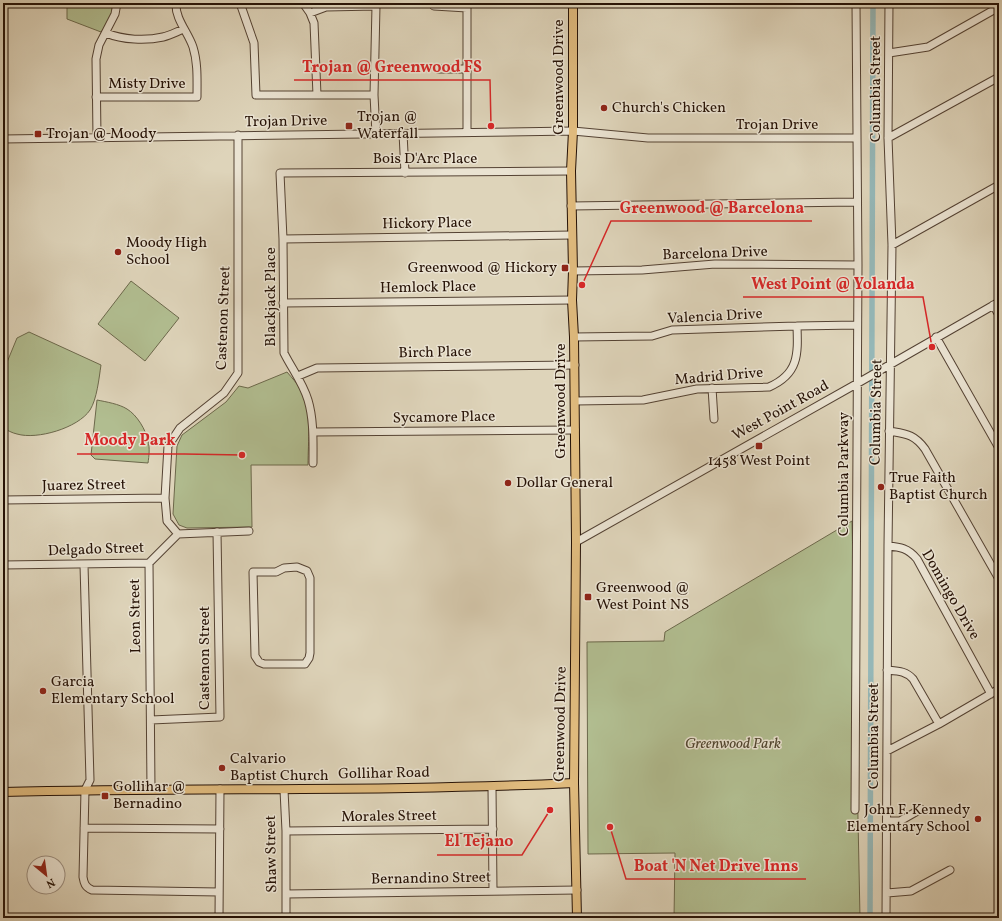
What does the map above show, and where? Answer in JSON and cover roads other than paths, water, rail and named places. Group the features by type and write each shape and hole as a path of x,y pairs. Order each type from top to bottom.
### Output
{"main road":[{"name":"Greenwood Drive","path":"573,3 573,131 571,206 573,271 572,300 575,365 576,542 574,783 577,918"},
{"name":"Gollihar Road","path":"3,792 151,789 284,790 492,787 574,783"}],"street":[{"path":"97,137 96,59 99,45 115,14 117,3"},
{"path":"106,33 118,37 151,38 165,36 184,28 176,10 176,3"},
{"path":"240,3 254,43 256,94 374,95"},
{"path":"303,3 310,13 316,34 317,95"},
{"name":"Columbia Parkway","path":"855,810 860,381 857,326 856,3"},
{"name":"Columbia Street","path":"886,918 889,431 887,366 892,245 888,138 888,3"},
{"path":"310,13 326,7 376,6 374,95 376,134"},
{"path":"434,6 467,8 467,132"},
{"path":"889,53 928,47 999,7"},
{"name":"Misty Drive","path":"96,97 197,97 196,59 192,45 184,28"},
{"path":"438,69 467,69"},
{"path":"888,138 999,76"},
{"name":"Trojan Drive","path":"3,139 573,131 648,138 856,138"},
{"path":"403,133 405,173"},
{"name":"Castenon Street","path":"165,498 168,446 180,428 224,393 238,373 238,135"},
{"name":"Bois D'Arc Place","path":"280,172 405,173 571,171"},
{"name":"Blackjack Place","path":"280,172 283,239 284,353 298,376 308,400 313,432 313,463"},
{"path":"892,245 999,185"},
{"path":"571,206 857,202"},
{"name":"Hickory Place","path":"283,239 572,235"},
{"name":"Barcelona Drive","path":"573,271 642,270 715,264 858,264"},
{"name":"Hemlock Place","path":"284,302 572,300"},
{"path":"996,303 999,315"},
{"name":"West Point Road","path":"576,542 996,303"},
{"name":"Valencia Drive","path":"574,337 652,336 672,330 797,326 857,326"},
{"name":"Madrid Drive","path":"575,401 643,400 690,390 712,388 762,388 778,383 790,372 795,363 798,353 797,326"},
{"path":"936,338 999,448"},
{"name":"Birch Place","path":"298,376 317,368 575,365"},
{"path":"712,388 714,419"},
{"name":"Sycamore Place","path":"313,432 575,430"},
{"path":"889,431 908,434 920,442 999,579"},
{"path":"165,498 168,521 178,534 249,532"},
{"name":"Juarez Street","path":"3,500 165,498"},
{"name":"Castenon Street","path":"151,720 220,717 218,532"},
{"name":"Delgado Street","path":"3,565 149,563 178,534"},
{"name":"Domingo Drive","path":"888,546 908,550 917,559 991,694"},
{"name":"Leon Street","path":"149,563 151,789"},
{"path":"84,565 90,780 84,790 84,883 87,888 92,890 219,892"},
{"path":"284,568 297,568 307,571 310,578 310,653 305,664 264,664 259,662 255,656 253,572 276,572 284,568"},
{"path":"887,670 902,671 910,675 939,724"},
{"path":"888,751 939,724 999,689"},
{"path":"492,787 493,891"},
{"path":"219,918 220,789"},
{"name":"Shaw Street","path":"284,790 286,831 286,918"},
{"path":"887,821 900,821 921,809"},
{"path":"84,828 220,829"},
{"name":"Morales Street","path":"286,831 492,829"},
{"path":"886,893 911,891 950,870"},
{"name":"Bernandino Street","path":"286,894 577,890"}],"waterway":[{"path":"870,918 873,3"}],"place":[{"name":"Church's Chicken","path":"604,108"},
{"name":"Trojan @ Waterfall","path":"349,126"},
{"name":"Trojan @ Greenwood FS","path":"491,126"},
{"name":"Trojan @ Moody","path":"38,134"},
{"name":"Moody High School","path":"118,252"},
{"name":"Greenwood @ Hickory","path":"565,268"},
{"name":"Greenwood @ Barcelona","path":"582,285"},
{"name":"West Point @ Yolanda","path":"932,347"},
{"name":"1458 West Point","path":"759,446"},
{"name":"Moody Park","path":"242,455"},
{"name":"Dollar General","path":"508,483"},
{"name":"True Faith Baptist Church","path":"881,487"},
{"name":"Greenwood @ West Point NS","path":"588,597"},
{"name":"Garcia Elementary School","path":"43,691"},
{"name":"Calvario Baptist Church","path":"222,768"},
{"name":"Gollihar @ Bernadino","path":"105,796"},
{"name":"El Tejano","path":"550,810"},
{"name":"John F. Kennedy Elementary School","path":"978,819"},
{"name":"Boat 'N Net Drive Inns","path":"610,827"}],"park label":[{"name":"Greenwood Park","path":"733,744"}]}
